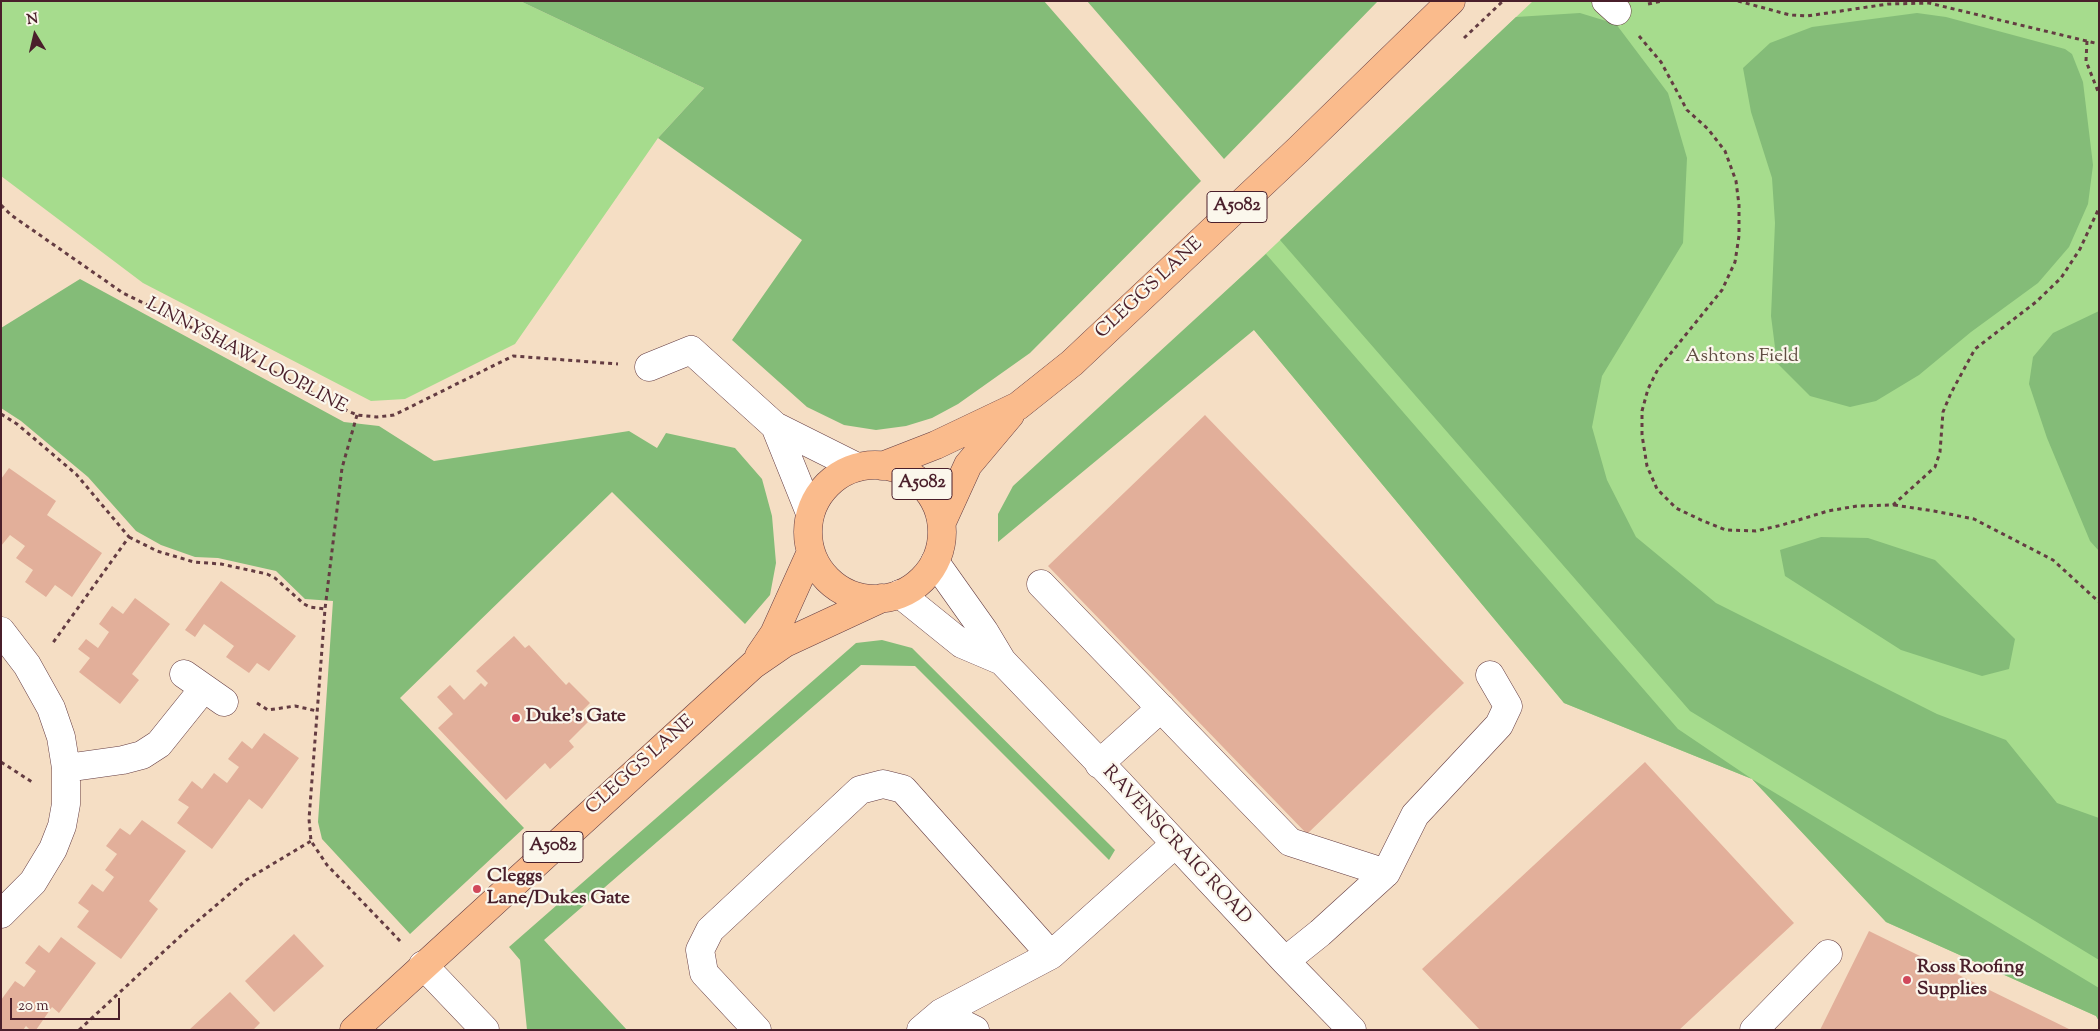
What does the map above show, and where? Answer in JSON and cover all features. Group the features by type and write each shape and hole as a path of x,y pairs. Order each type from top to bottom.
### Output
{"main road":[{"name":"CLEGGS LANE","path":"942,522 968,465 1018,406 1072,364 1299,149 1451,1"},
{"name":"CLEGGS LANE","path":"869,466 944,442 1018,406"},
{"name":"A5082","path":"869,466 893,467 910,475 924,486 936,503 942,522 942,543 935,562 923,579 891,596 859,597 838,588 822,572 811,552 808,532 810,513 820,493 836,477 869,466"},
{"name":"CLEGGS LANE","path":"752,665 774,634 811,552"},
{"name":"CLEGGS LANE","path":"354,1030 752,665 785,643 891,596"}],"street":[{"path":"649,367 691,350 774,426 869,466"},
{"path":"774,426 810,513"},
{"name":"RAVENSCRAIG ROAD","path":"935,562 984,631 1002,661 1284,961 1352,1030"},
{"path":"1041,584 1290,842 1386,873"},
{"name":"RAVENSCRAIG ROAD","path":"891,596 962,644 1002,661"},
{"path":"1,631 32,672 51,708 61,737 66,768 66,804 62,826 53,849 33,882 1,914"},
{"path":"1284,961 1320,933 1386,873 1415,815 1499,725 1508,706 1490,675"},
{"path":"66,768 123,760 142,755 159,744 204,688"},
{"path":"1099,764 1161,708"},
{"path":"757,1030 704,973 700,950 710,930 860,790 883,784 903,789 1051,955"},
{"path":"931,1022 1051,955 1175,844"},
{"path":"1754,1030 1828,954"},
{"path":"423,965 485,1030"},
{"path":"931,1022 975,1030"}],"path":[{"path":"1738,1 1790,15 1807,16 1888,4 1929,2 2099,44"},
{"path":"1611,6 1661,62 1687,110 1708,129 1725,151 1736,181 1739,205 1739,236 1735,262 1722,290 1658,369 1648,389 1642,411 1642,435 1647,466 1657,488 1676,508 1726,530 1756,531 1782,526 1828,511 1857,506 1893,505 1974,519 2052,560 2099,602"},
{"path":"2087,41 2086,62 2099,94"},
{"name":"LINNYSHAW LOOPLINE","path":"1,205 11,215 123,293 357,415 377,417 394,415 513,356 649,367"},
{"path":"1893,505 1935,467 1940,452 1943,412 1951,393 1976,349 2036,302 2061,278 2080,249 2099,208"},
{"path":"1,414 17,424 76,474 129,537 157,551 194,562 221,564 267,574 275,578 304,604 310,607 325,609"},
{"path":"357,415 342,468 325,609 309,819 312,841 327,864 423,965"},
{"path":"32,672 129,537"},
{"path":"204,688 249,697 268,710 294,706 317,711"},
{"path":"79,1030 187,930 246,880 312,841"}],"green space":[{"path":"1,1 520,1 704,88 658,138 515,344 405,399 371,401 143,283 1,176"},
{"path":"520,1 1044,1 1201,181 1030,353 958,404 932,418 906,426 876,430 844,425 807,407 732,340 802,240 658,138 704,88"},
{"path":"1087,1 1378,1 1224,159"},
{"name":"Ashtons Field","path":"1533,1 2099,1 2099,1021 2096,1016 1886,922 1752,779 1564,703 1254,330 1221,296"},
{"path":"1580,13 1616,24 1668,93 1687,158 1683,243 1602,376 1592,427 1607,480 1636,537 1716,603 1937,714 2006,740 2057,803 2099,818 2099,960 1690,711 1280,240 1516,17"},
{"path":"1917,13 1946,17 2065,49 2072,54 2083,82 2093,165 2088,204 2069,247 2038,283 1971,332 1919,375 1876,401 1850,407 1810,396 1777,363 1771,316 1775,223 1772,178 1751,112 1743,68 1770,43 1812,27"},
{"path":"1266,254 1678,729 1752,779 1564,703 1254,330 998,542 998,514 1013,486"},
{"path":"80,279 344,422 379,426 434,461 629,431 657,448 666,433 735,448 762,479 772,516 776,563 770,595 745,624 612,492 400,698 524,828 410,934 322,839 318,822 333,601 305,599 276,571 218,558 195,557 161,545 136,531 88,477 21,421 1,408 1,328"},
{"path":"2099,311 2099,551 2090,541 2047,438 2029,384 2033,357 2053,333"},
{"path":"1821,537 1868,538 1935,560 2015,639 2009,669 1982,676 1901,650 1785,576 1780,550"},
{"path":"882,640 912,648 1115,850 1109,860 915,666 861,665 544,940 627,1030 527,1030 520,960 509,947 856,643"},
{"path":"1752,779 2099,988 2099,1021 2096,1016 1886,922"}],"building":[{"path":"1205,415 1464,683 1307,834 1048,566"},
{"path":"9,468 56,501 47,515 102,553 72,597 55,585 46,597 25,582 33,570 16,558 25,546 10,535 1,546 1,479"},
{"path":"221,581 296,636 269,671 257,663 249,673 226,657 234,646 204,624 195,637 185,630"},
{"path":"135,598 170,624 132,674 139,680 120,704 79,672 90,658 78,649 86,639 98,648 109,632 99,624 112,606 123,614"},
{"name":"Duke's Gate","path":"514,636 525,648 529,645 566,685 569,682 590,703 580,713 588,722 569,741 574,747 550,769 545,763 506,800 438,728 453,714 437,697 450,685 464,700 481,683 485,687 488,683 476,671"},
{"path":"264,733 299,758 262,809 249,799 212,849 177,823 189,807 178,800 192,781 202,789 214,773 227,783 239,767 228,759 242,741 252,749"},
{"path":"1645,762 1794,923 1679,1030 1480,1030 1422,969"},
{"path":"142,820 186,851 149,901 158,909 121,959 77,927 89,911 78,903 92,884 103,892 114,877 105,870 117,854 106,846 120,828 130,835"},
{"name":"Ross Roofing Supplies","path":"1869,931 2071,1030 1820,1030"},
{"path":"294,934 324,966 274,1012 245,981"},
{"path":"61,937 96,963 59,1013 52,1007 36,1030 30,1030 26,1026 23,1030 1,1030 1,1000 15,981 24,987 36,971 25,963 39,945 49,953"},
{"path":"230,992 260,1023 253,1030 189,1030"}],"place":[{"name":"Duke's Gate","path":"516,718"},
{"name":"Cleggs Lane/Dukes Gate","path":"477,889"},
{"name":"Ross Roofing Supplies","path":"1907,980"}]}
